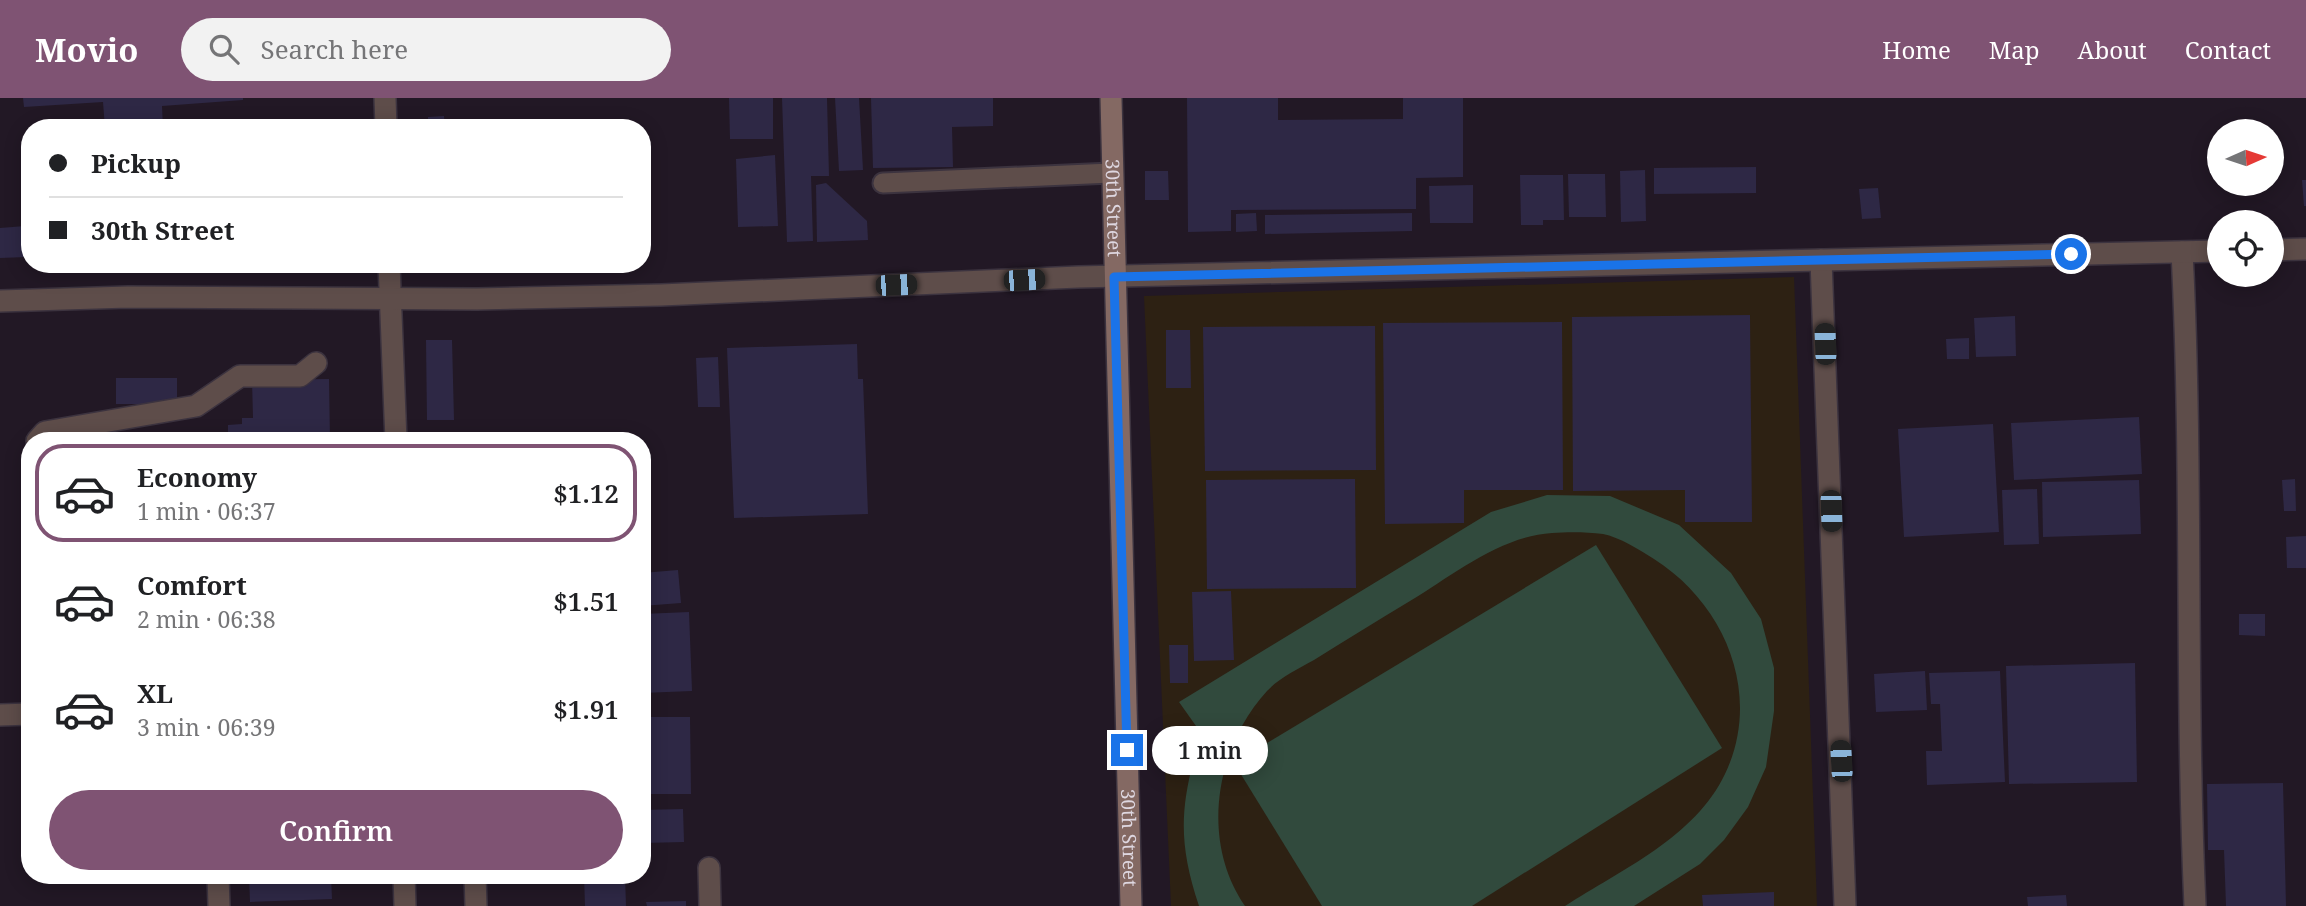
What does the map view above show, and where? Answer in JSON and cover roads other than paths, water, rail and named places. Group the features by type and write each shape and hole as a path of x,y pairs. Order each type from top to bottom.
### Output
{"main road":[{"name":"30th Street","path":"1111,98 1131,906"}],"street":[{"path":"385,98 386,119"},
{"path":"2284,250 2306,249"},
{"path":"0,301 128,297 477,299 661,295 1114,277 2207,251"},
{"path":"2182,252 2188,381 2188,743 2194,906"},
{"path":"1821,260 1845,906"},
{"path":"389,273 396,432"},
{"path":"45,432 196,406 240,376 300,376 316,363"},
{"path":"0,715 21,714"},
{"path":"709,868 710,906"},
{"path":"218,884 219,906"},
{"path":"404,884 405,906"},
{"path":"475,884 476,906"}],"lane":[{"path":"883,183 1111,173"}]}
